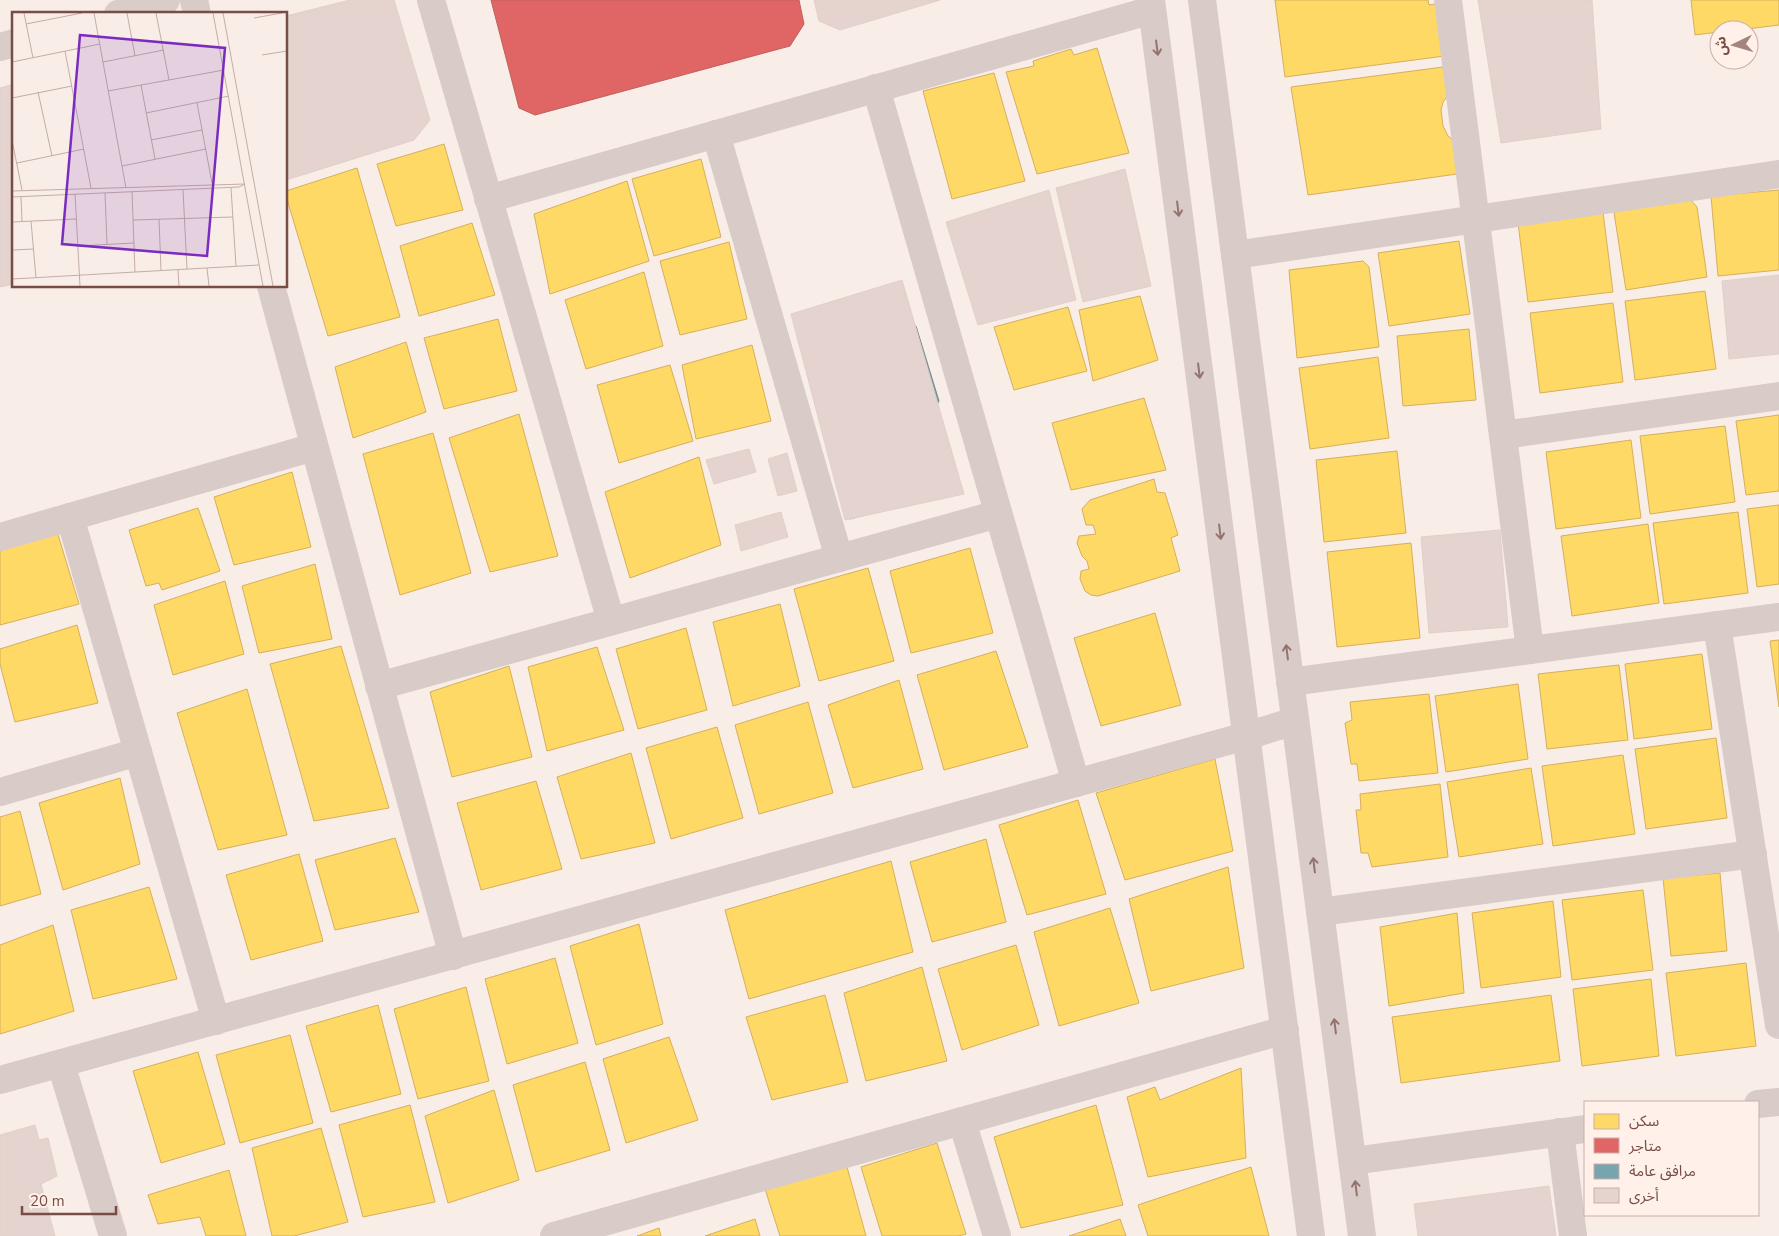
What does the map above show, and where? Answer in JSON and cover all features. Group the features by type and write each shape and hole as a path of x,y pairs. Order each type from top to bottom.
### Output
{"main road":[{"path":"125,12 166,0"}],"street":[{"path":"431,0 611,621"},
{"path":"1202,0 1362,1236"},
{"path":"1448,0 1530,650"},
{"path":"488,198 876,88 1152,5 1311,1236"},
{"path":"876,88 1076,783"},
{"path":"716,134 839,558"},
{"path":"1235,255 1779,174"},
{"path":"272,288 452,956"},
{"path":"1503,435 1779,396"},
{"path":"0,537 314,447"},
{"path":"379,686 998,514"},
{"path":"70,517 216,1021"},
{"path":"1290,682 1779,617"},
{"path":"1718,625 1779,1024"},
{"path":"0,1080 1295,721"},
{"path":"0,792 138,752"},
{"path":"1320,912 1752,854"},
{"path":"554,1236 1285,1030"},
{"path":"61,1064 112,1236"},
{"path":"1759,1104 1779,1102"},
{"path":"962,1121 997,1236"},
{"path":"1353,1161 1573,1130 1573,1236"}],"building: سكن":[{"path":"1275,0 1428,0 1429,5 1435,4 1452,55 1285,77"},
{"path":"1691,0 1779,0 1779,25 1759,28 1759,20 1709,20 1709,33 1695,35"},
{"path":"1097,48 1129,153 1037,174 1006,72 1034,66 1033,61 1071,49 1074,55"},
{"path":"1443,67 1449,94 1443,102 1441,110 1443,126 1448,136 1453,140 1457,174 1308,195 1291,87"},
{"path":"994,73 1025,181 952,199 923,91"},
{"path":"444,144 463,210 396,226 377,164"},
{"path":"701,159 721,237 654,256 632,179"},
{"path":"357,168 400,317 328,336 288,203 288,190"},
{"path":"627,181 649,261 550,294 534,214"},
{"path":"1779,190 1779,270 1718,276 1711,196"},
{"path":"1686,195 1697,207 1707,277 1626,290 1613,206"},
{"path":"1603,212 1613,292 1528,302 1518,223"},
{"path":"472,223 495,295 419,316 400,246"},
{"path":"1459,241 1470,314 1389,326 1378,253"},
{"path":"729,242 747,319 680,335 660,261"},
{"path":"1363,261 1369,267 1379,347 1297,358 1289,270"},
{"path":"644,272 663,346 586,369 565,300"},
{"path":"1705,291 1716,369 1635,380 1625,301"},
{"path":"1140,296 1158,360 1093,381 1079,310"},
{"path":"1613,303 1623,382 1540,393 1530,313"},
{"path":"1068,307 1087,371 1014,390 994,327"},
{"path":"498,319 517,391 444,409 424,338"},
{"path":"1469,329 1476,400 1403,406 1397,336"},
{"path":"406,342 426,412 353,438 335,367"},
{"path":"752,345 771,421 696,439 682,365"},
{"path":"1378,357 1389,438 1310,449 1299,368"},
{"path":"670,365 693,441 619,463 597,385"},
{"path":"1144,398 1166,470 1071,490 1052,423"},
{"path":"519,414 558,556 490,572 449,438"},
{"path":"1779,415 1779,491 1746,495 1736,421"},
{"path":"1725,426 1735,502 1650,514 1640,436"},
{"path":"433,433 471,573 400,595 363,454"},
{"path":"1631,440 1641,518 1556,529 1546,452"},
{"path":"1397,451 1406,533 1324,542 1316,460"},
{"path":"699,457 721,545 630,578 605,492"},
{"path":"292,472 311,547 234,565 214,497"},
{"path":"1154,479 1157,492 1165,493 1178,535 1171,538 1180,571 1098,596 1091,595 1085,591 1080,579 1081,571 1089,569 1087,561 1082,556 1077,543 1079,536 1096,534 1093,525 1086,525 1082,509 1090,500"},
{"path":"1779,505 1779,584 1757,587 1747,509"},
{"path":"198,508 220,571 162,590 159,583 146,586 129,530"},
{"path":"1738,512 1748,593 1664,604 1653,523"},
{"path":"1648,524 1659,603 1572,616 1561,536"},
{"path":"56,528 79,604 0,625 0,546"},
{"path":"1411,543 1420,638 1337,647 1327,552"},
{"path":"970,548 993,633 911,653 890,571"},
{"path":"315,564 332,639 259,653 242,586"},
{"path":"868,568 894,661 819,681 794,589"},
{"path":"225,581 244,654 173,675 154,605"},
{"path":"780,604 800,686 733,706 713,622"},
{"path":"1155,613 1181,705 1101,726 1074,638"},
{"path":"77,625 98,703 15,722 0,664 0,649"},
{"path":"686,628 707,710 638,729 616,649"},
{"path":"1779,640 1779,707 1770,641"},
{"path":"341,646 389,808 314,821 270,664"},
{"path":"597,647 624,730 547,751 528,667"},
{"path":"996,651 1028,747 944,770 917,675"},
{"path":"1702,654 1712,729 1634,739 1625,664"},
{"path":"1619,665 1628,740 1547,749 1538,674"},
{"path":"509,666 532,757 452,777 430,692"},
{"path":"899,680 923,769 853,788 828,705"},
{"path":"1518,684 1528,759 1446,772 1435,696"},
{"path":"247,689 287,835 218,850 177,713"},
{"path":"1429,694 1438,773 1359,781 1357,764 1351,764 1345,723 1352,720 1350,702"},
{"path":"808,702 833,793 759,814 735,725"},
{"path":"717,727 743,818 671,839 646,748"},
{"path":"1716,738 1727,818 1646,829 1635,749"},
{"path":"631,753 655,843 581,859 557,777"},
{"path":"1623,755 1635,834 1553,846 1542,766"},
{"path":"1215,759 1233,851 1125,880 1096,793"},
{"path":"1531,768 1543,844 1459,857 1447,782"},
{"path":"120,778 140,864 63,890 39,803"},
{"path":"536,781 562,869 481,890 457,803"},
{"path":"1440,784 1448,857 1372,867 1368,853 1361,853 1356,810 1361,810 1360,794"},
{"path":"1078,800 1106,894 1027,915 999,825"},
{"path":"20,811 41,894 0,906 0,817"},
{"path":"395,838 419,912 335,930 315,860"},
{"path":"986,839 1006,922 932,942 910,862"},
{"path":"299,854 323,941 251,960 226,875"},
{"path":"891,861 913,952 749,999 725,910"},
{"path":"1228,867 1244,968 1151,991 1129,899"},
{"path":"1720,873 1727,951 1671,956 1663,878"},
{"path":"149,887 177,979 93,999 71,910"},
{"path":"1643,890 1653,970 1572,980 1562,900"},
{"path":"1553,901 1561,977 1481,988 1472,913"},
{"path":"1110,908 1139,1003 1059,1026 1034,932"},
{"path":"1457,913 1464,993 1389,1006 1380,927"},
{"path":"639,924 663,1024 596,1045 570,946"},
{"path":"53,925 74,1011 0,1034 0,945"},
{"path":"1016,945 1039,1025 962,1050 938,969"},
{"path":"555,958 578,1043 507,1064 485,979"},
{"path":"1746,963 1756,1046 1676,1056 1666,973"},
{"path":"922,967 947,1061 866,1081 844,993"},
{"path":"1651,979 1659,1056 1582,1066 1573,989"},
{"path":"466,987 489,1081 418,1099 394,1009"},
{"path":"825,995 848,1082 772,1100 746,1017"},
{"path":"1551,995 1560,1061 1401,1083 1392,1017"},
{"path":"378,1005 401,1094 331,1112 306,1026"},
{"path":"290,1035 313,1123 240,1143 216,1055"},
{"path":"669,1037 698,1120 626,1143 603,1059"},
{"path":"198,1052 225,1144 161,1163 133,1071"},
{"path":"585,1062 610,1150 536,1172 513,1085"},
{"path":"1241,1068 1246,1158 1148,1177 1127,1097 1155,1087 1160,1100"},
{"path":"494,1090 519,1180 448,1203 425,1116"},
{"path":"410,1105 435,1202 363,1217 339,1125"},
{"path":"1096,1105 1123,1205 1021,1228 994,1137"},
{"path":"321,1128 348,1222 294,1236 272,1236 252,1148"},
{"path":"937,1143 966,1234 958,1236 882,1236 861,1167"},
{"path":"847,1167 866,1236 780,1236 765,1189"},
{"path":"1251,1167 1269,1236 1148,1236 1138,1205"},
{"path":"229,1170 246,1236 206,1236 200,1217 158,1224 148,1195"},
{"path":"755,1219 760,1236 705,1236"},
{"path":"1120,1219 1126,1236 1069,1236"},
{"path":"659,1228 661,1236 637,1236"}],"building: متاجر":[{"path":"491,0 799,0 804,24 790,46 535,115 519,108"}],"building: مرافق عامة":[{"path":"811,316 830,316 837,327 840,340 830,347 820,349 815,348 805,336 806,322"},
{"path":"850,320 916,326 939,401 902,467 837,467 816,387"},
{"path":"842,477 898,483 904,504 850,519"}],"building: أخرى":[{"path":"350,0 394,0 430,120 414,140 288,179 288,16"},
{"path":"814,0 940,0 840,30 819,21"},
{"path":"1478,0 1592,0 1601,129 1501,143"},
{"path":"12,85 12,284 0,287 0,88"},
{"path":"1125,169 1151,286 1083,302 1056,188"},
{"path":"1049,190 1076,300 978,325 946,222"},
{"path":"1779,275 1779,354 1729,359 1722,281"},
{"path":"902,280 964,494 845,520 791,314"},
{"path":"749,449 756,472 714,484 706,460"},
{"path":"787,453 797,491 778,496 768,459"},
{"path":"781,512 788,537 741,551 735,525"},
{"path":"1500,530 1508,627 1429,633 1421,537"},
{"path":"35,1125 39,1140 48,1138 57,1176 41,1184 55,1236 0,1236 0,1135"},
{"path":"1549,1186 1556,1236 1418,1236 1414,1204"}]}
